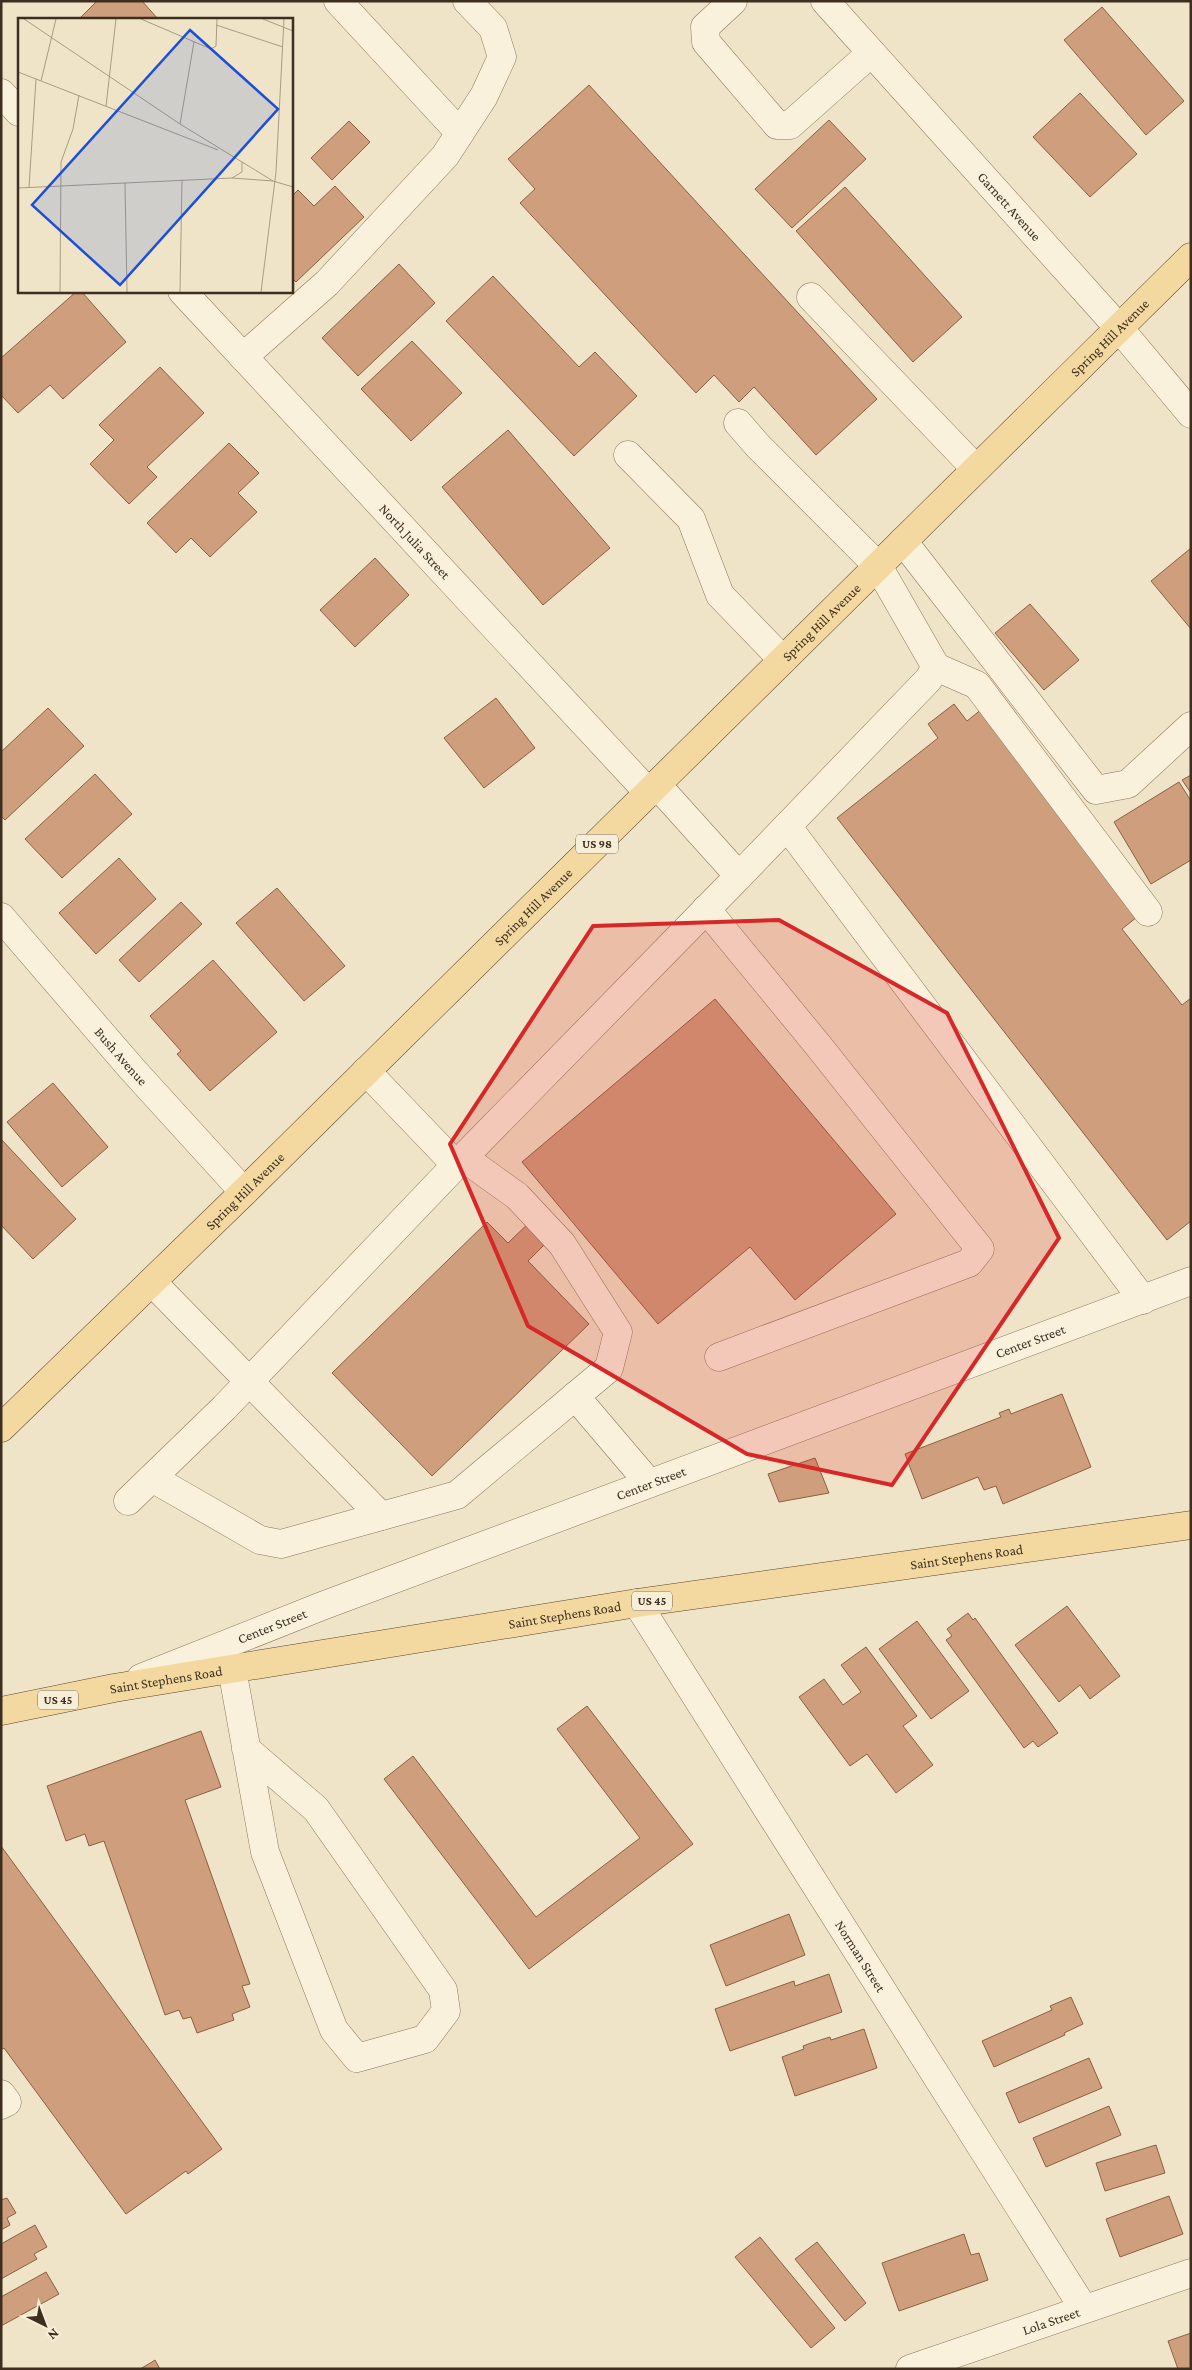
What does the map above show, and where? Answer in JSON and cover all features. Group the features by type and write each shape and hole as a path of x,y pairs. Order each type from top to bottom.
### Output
{"main road":[{"name":"Spring Hill Avenue","path":"1,1428 366,1072 1191,257"},
{"name":"Saint Stephens Road","path":"1,1711 114,1688 637,1603 1191,1526"}],"street":[{"path":"338,1 460,133"},
{"path":"242,358 327,283 444,156 484,96 502,57 493,28 467,1"},
{"path":"733,1 704,27 706,42 778,125 790,125 871,53"},
{"name":"Garnett Avenue","path":"825,1 1119,328 1191,414"},
{"path":"1,93 18,111"},
{"name":"North Julia Street","path":"183,292 242,358 653,789 739,876"},
{"path":"811,297 976,469"},
{"path":"738,423 758,446 878,566 936,667 977,685 1148,912"},
{"path":"628,455 691,519 720,595 783,660"},
{"path":"903,541 1096,790 1128,784 1191,726"},
{"path":"128,1501 248,1383 928,680 936,667"},
{"path":"787,826 1143,1300"},
{"path":"706,909 817,1044 980,1249 969,1263 719,1357"},
{"name":"Bush Avenue","path":"1,917 132,1069 244,1192"},
{"path":"152,1478 260,1540 281,1544 457,1495 609,1368 618,1332 562,1244 517,1196 460,1162 366,1072"},
{"name":"Center Street","path":"114,1688 322,1606 1191,1281"},
{"path":"152,1282 248,1383 381,1516"},
{"path":"575,1396 649,1483"},
{"name":"Norman Street","path":"637,1603 1084,2309"},
{"path":"232,1669 246,1749 265,1852 334,2030 357,2058 425,2039 446,2011 443,1990 316,1809 246,1749"},
{"path":"1,2094 7,2102 1,2106"},
{"name":"Lola Street","path":"910,2369 1191,2274"}],"highlighted area":[{"path":"779,920 947,1013 1059,1238 892,1485 747,1454 528,1326 450,1144 593,926"}],"building":[{"path":"97,1 142,1 157,18 80,18"},
{"path":"1102,7 1184,101 1146,135 1064,40"},
{"path":"589,85 877,399 816,455 754,387 739,402 714,375 696,393 520,203 535,189 508,159"},
{"path":"1080,93 1137,154 1090,197 1033,137"},
{"path":"829,120 866,159 792,228 755,189"},
{"path":"349,121 370,142 332,180 311,158"},
{"path":"335,186 364,217 296,282 292,278 292,196 298,190 314,206"},
{"path":"845,187 962,317 913,362 796,231"},
{"path":"399,264 435,303 358,376 322,338"},
{"path":"493,276 579,367 595,352 637,396 574,456 446,321"},
{"path":"76,292 82,292 126,342 63,399 50,385 18,413 1,395 1,358"},
{"path":"412,341 462,393 411,441 361,389"},
{"path":"160,367 204,413 147,467 157,477 129,504 90,464 114,440 99,425"},
{"path":"508,430 610,548 543,605 442,487"},
{"path":"229,443 259,473 238,493 257,512 210,557 191,538 176,553 147,523"},
{"path":"1191,548 1191,629 1151,581"},
{"path":"375,558 409,595 355,647 320,610"},
{"path":"1030,604 1079,660 1044,690 995,633"},
{"path":"496,698 535,748 484,788 444,738"},
{"path":"954,704 967,721 982,709 1142,913 1122,929 1182,1005 1191,998 1191,1221 1167,1240 837,818 938,738 928,724"},
{"path":"48,708 84,746 5,820 1,816 1,752"},
{"path":"95,774 132,814 62,878 25,839"},
{"path":"1191,775 1191,793 1182,780"},
{"path":"1179,782 1191,801 1191,860 1151,884 1114,822"},
{"path":"119,858 156,899 96,954 59,913"},
{"path":"277,888 345,966 304,1001 236,923"},
{"path":"181,902 202,924 139,982 119,960"},
{"path":"213,960 277,1032 210,1091 177,1054 181,1051 150,1016"},
{"path":"715,999 896,1214 795,1300 750,1247 658,1324 522,1162"},
{"path":"53,1083 108,1147 62,1187 7,1122"},
{"path":"1,1139 76,1219 33,1259 1,1225"},
{"path":"534,1218 552,1237 528,1261 589,1324 432,1476 332,1373 487,1222 508,1243"},
{"path":"1062,1394 1091,1467 1003,1504 996,1486 984,1490 978,1477 922,1499 905,1454 1001,1417 999,1413 1009,1409 1011,1414"},
{"path":"815,1458 829,1493 779,1502 768,1474"},
{"path":"1067,1606 1120,1676 1090,1699 1080,1685 1059,1702 1015,1645"},
{"path":"968,1613 973,1620 975,1618 1058,1733 1038,1747 1033,1741 1024,1748 946,1640 952,1636 947,1629"},
{"path":"917,1621 969,1691 931,1719 879,1649"},
{"path":"866,1647 917,1716 903,1726 933,1765 896,1793 867,1754 850,1766 799,1697 824,1679 843,1705 861,1692 841,1665"},
{"path":"587,1706 693,1844 529,1969 384,1779 413,1756 536,1917 640,1838 557,1729"},
{"path":"201,1731 221,1787 185,1800 250,1984 242,1986 250,2007 232,2014 234,2020 197,2033 191,2017 183,2019 179,2010 165,2015 104,1841 89,1846 85,1834 66,1841 47,1786"},
{"path":"1,1846 222,2149 188,2174 186,2171 126,2214 4,2048 1,2050"},
{"path":"789,1914 805,1955 726,1986 710,1945"},
{"path":"829,1974 842,2012 730,2051 715,2009 794,1981 795,1986"},
{"path":"1071,1997 1083,2024 1064,2033 1065,2035 994,2067 982,2041 1052,2010 1050,2006"},
{"path":"864,2029 877,2068 795,2096 782,2057 804,2049 803,2046 811,2043 830,2037 831,2040"},
{"path":"1089,2058 1102,2088 1019,2123 1006,2093"},
{"path":"1109,2106 1121,2135 1046,2167 1033,2138"},
{"path":"1156,2145 1165,2173 1105,2191 1096,2163"},
{"path":"1169,2196 1183,2234 1120,2257 1106,2219"},
{"path":"7,2198 16,2213 7,2218 10,2225 1,2230 1,2200"},
{"path":"35,2225 47,2247 34,2254 37,2259 1,2279 1,2244"},
{"path":"964,2234 971,2255 979,2253 988,2280 899,2311 882,2263"},
{"path":"760,2237 835,2328 811,2348 735,2257"},
{"path":"817,2242 866,2303 845,2321 795,2259"},
{"path":"46,2272 59,2294 1,2326 1,2297"},
{"path":"1191,2333 1191,2369 1178,2369 1168,2341"},
{"path":"155,2360 160,2369 140,2369 152,2362"}]}
